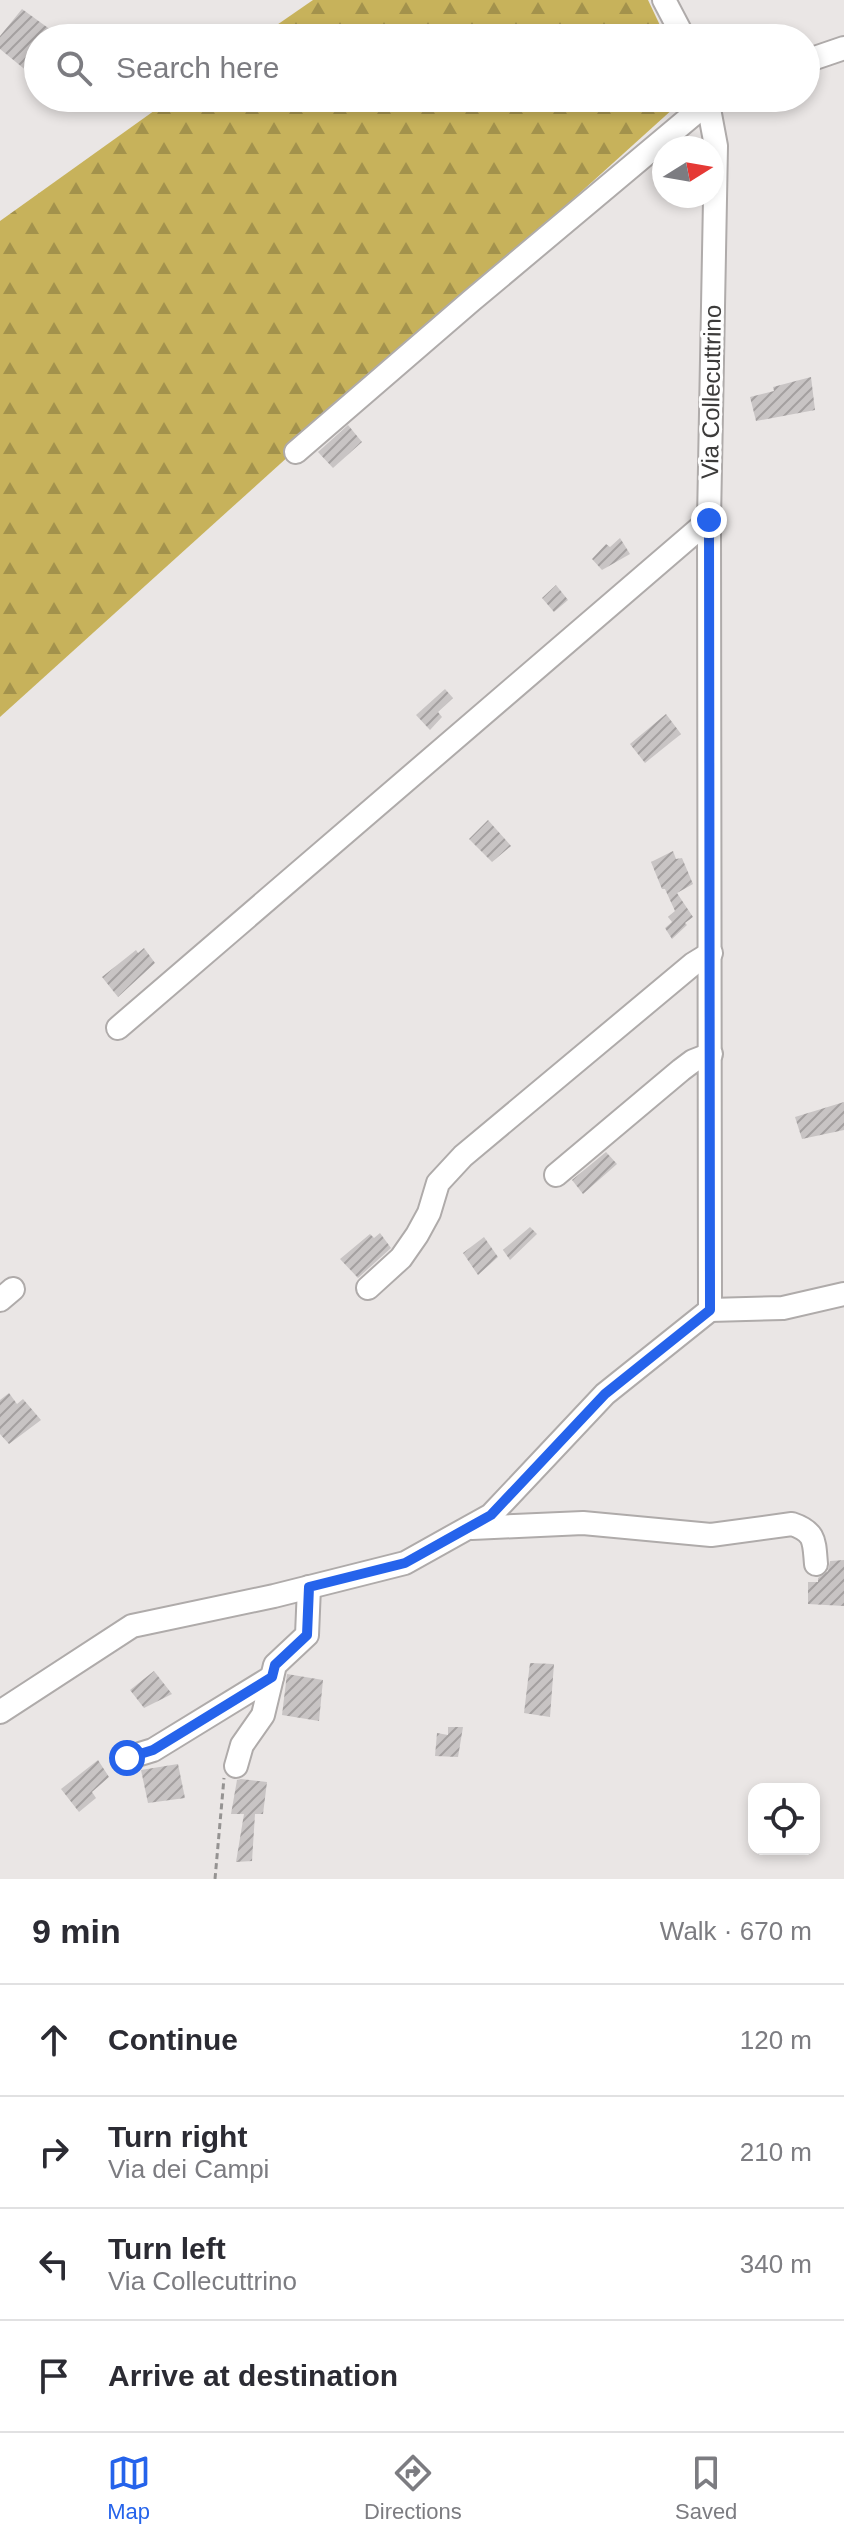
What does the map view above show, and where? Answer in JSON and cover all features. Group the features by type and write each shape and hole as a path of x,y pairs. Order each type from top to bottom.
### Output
{"street":[{"path":"664,0 677,24"},
{"path":"820,56 844,48"},
{"path":"296,452 696,112"},
{"name":"Via Collecuttrino","path":"710,1310 709,520 716,146 712,112"},
{"path":"118,1028 709,520"},
{"path":"368,1288 401,1258 429,1213 438,1183 463,1156 644,1004 711,953"},
{"path":"556,1175 681,1070 711,1054"},
{"path":"0,1712 132,1626 405,1563 491,1515 605,1394 710,1310 783,1308 844,1294"},
{"path":"467,1528 583,1523 711,1535 792,1524 805,1528 813,1537 816,1564"},
{"path":"230,1771 242,1745 263,1715 275,1665 307,1635 309,1587"},
{"path":"127,1758 153,1750 272,1677"}],"path":[{"path":"215,1879 230,1771"}],"green space":[{"path":"313,0 648,0 659,24 278,24"},
{"path":"152,112 670,112 0,717 0,221"}],"building":[{"path":"22,9 43,24 24,24 24,69 0,49 0,36"},
{"path":"811,377 815,410 756,421 750,397"},
{"path":"348,425 362,442 333,468 318,452"},
{"path":"620,538 630,554 602,570 592,559 606,544 610,547"},
{"path":"556,585 568,600 554,612 542,598"},
{"path":"445,689 453,698 438,712 442,717 430,730 416,715"},
{"path":"666,714 681,734 645,763 630,744"},
{"path":"488,820 511,846 492,862 469,839"},
{"path":"673,851 676,859 682,858 693,884 677,893 693,917 672,939 665,928 672,922 668,917 675,911 651,862"},
{"path":"144,948 155,963 118,997 102,977 136,950 138,953"},
{"path":"844,1102 844,1130 802,1139 795,1117"},
{"path":"606,1152 617,1164 583,1194 572,1180"},
{"path":"530,1227 537,1234 510,1260 503,1250"},
{"path":"380,1233 391,1248 358,1278 340,1259 370,1234 374,1238"},
{"path":"484,1237 498,1257 478,1275 463,1253"},
{"path":"9,1393 17,1404 23,1399 41,1420 9,1444 0,1434 0,1400"},
{"path":"844,1560 844,1606 808,1604 808,1582 818,1582 818,1578 828,1571 830,1561"},
{"path":"530,1663 554,1664 550,1717 524,1713"},
{"path":"154,1671 172,1694 144,1708 130,1690"},
{"path":"287,1674 323,1680 319,1721 282,1715"},
{"path":"448,1727 463,1727 458,1757 435,1756 437,1733 448,1735"},
{"path":"98,1760 109,1777 92,1792 96,1798 79,1812 61,1789"},
{"path":"178,1764 185,1798 148,1803 141,1770"},
{"path":"237,1780 267,1782 263,1814 255,1814 252,1861 236,1862 244,1814 231,1814"}],"route":[{"path":"127,1758 153,1750 272,1677 275,1665 307,1635 309,1587 405,1563 491,1515 605,1394 710,1310 709,520"}]}
